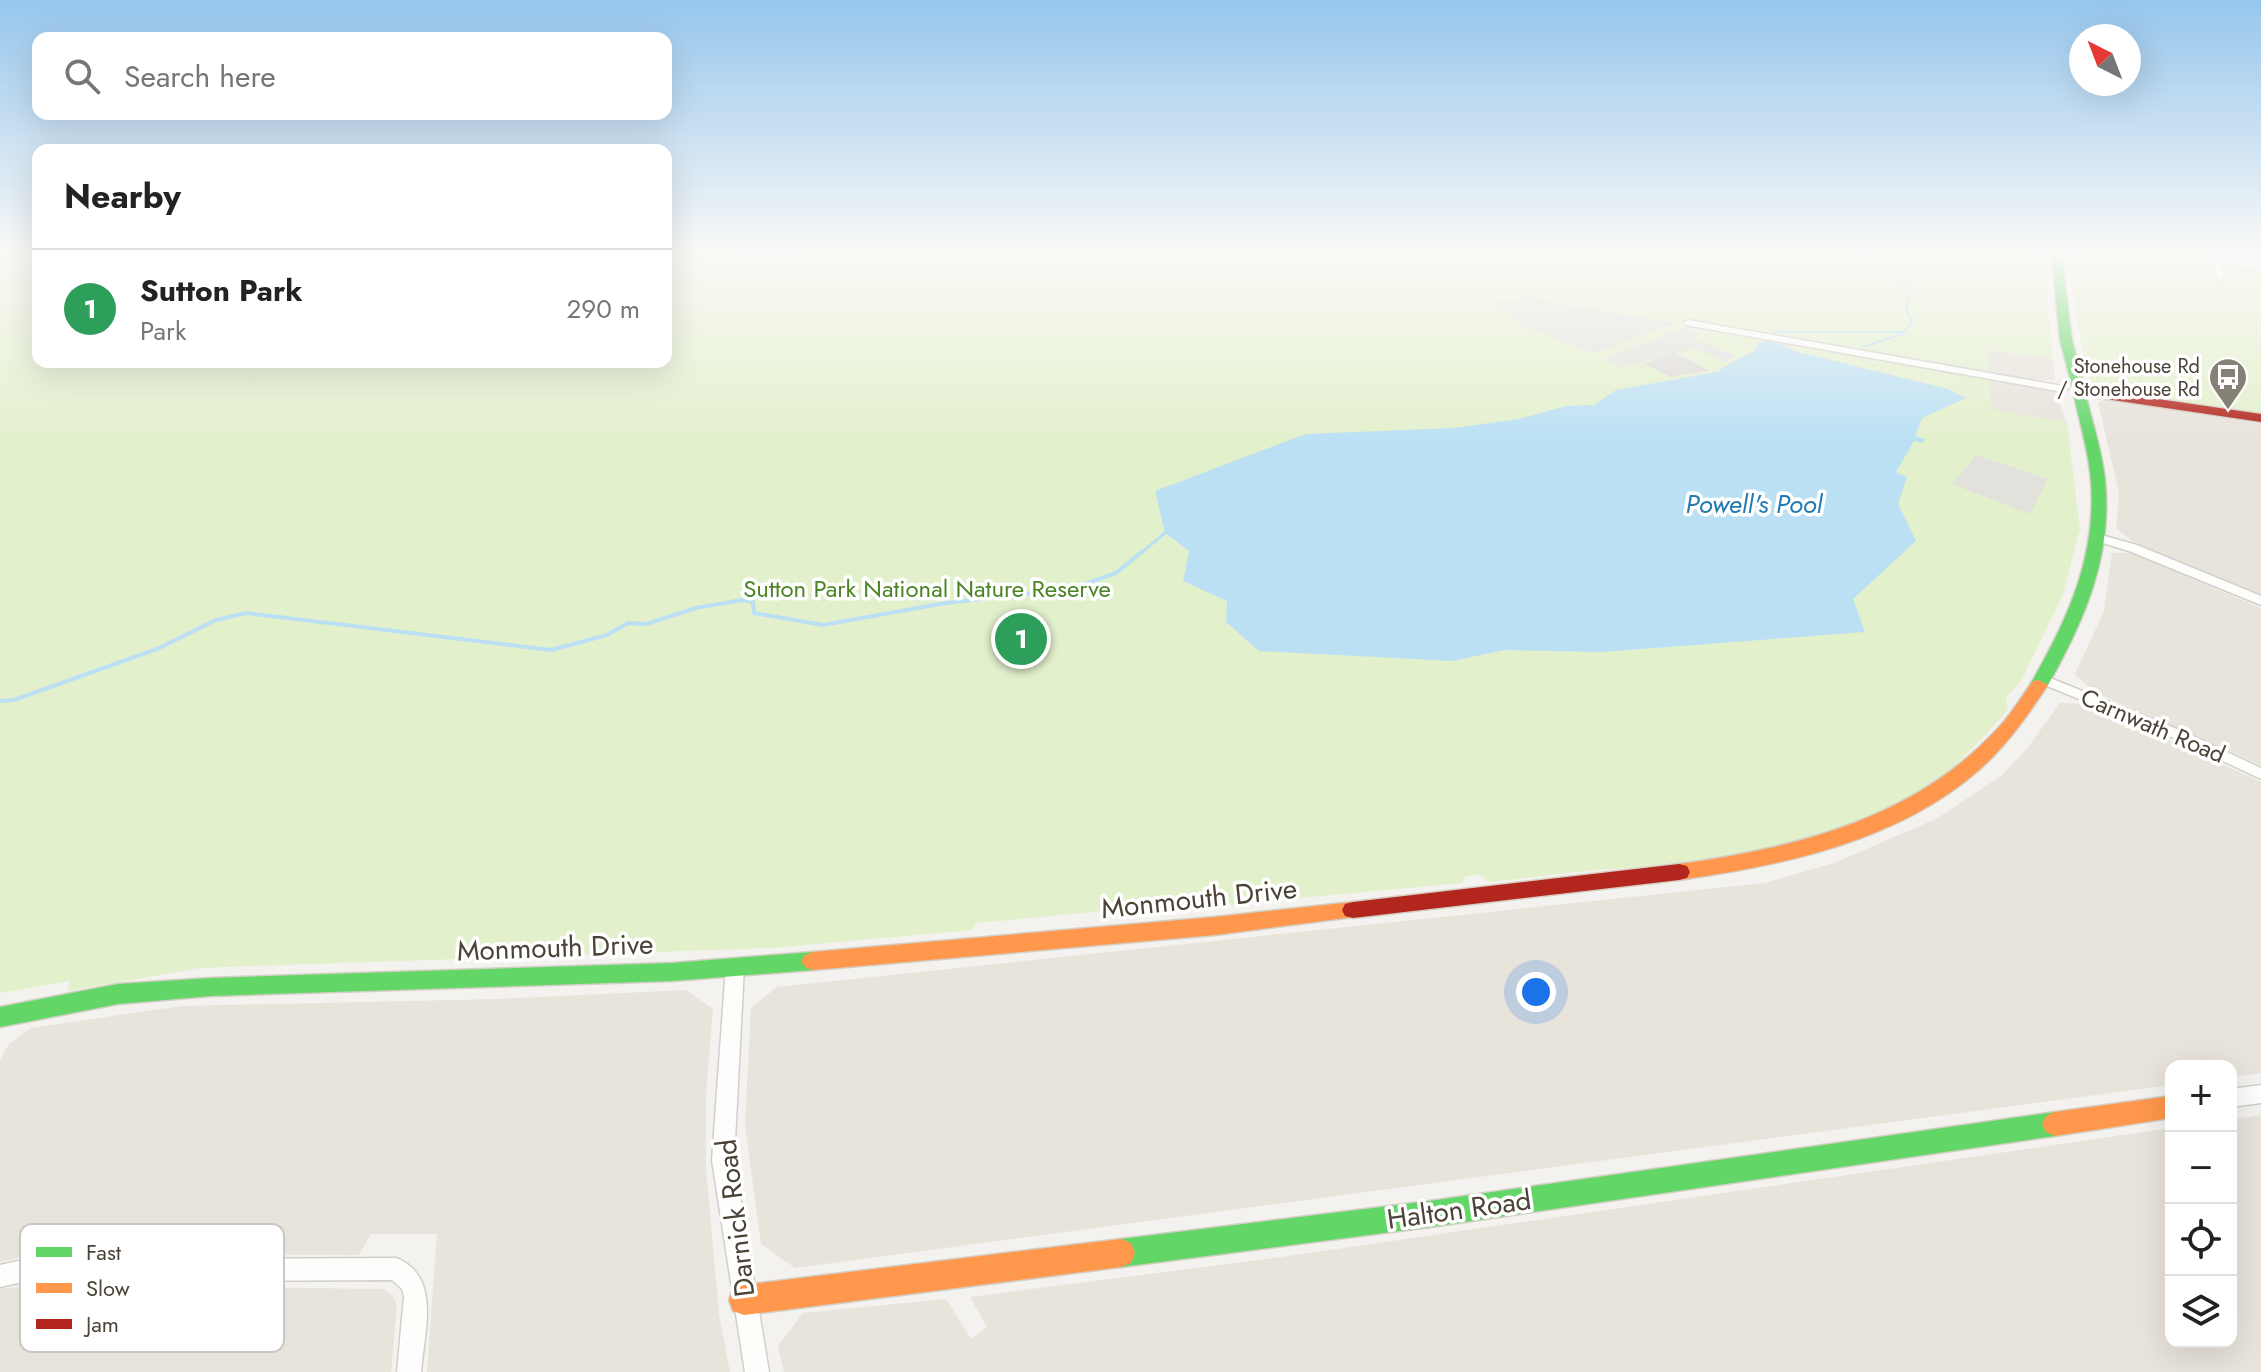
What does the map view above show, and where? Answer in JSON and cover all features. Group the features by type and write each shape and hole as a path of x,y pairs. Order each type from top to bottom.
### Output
{"street":[{"name":"Monmouth Drive","path":"3,1020 118,994 211,987 735,967 1215,926 1751,864 1836,840 1903,812 1975,768 1998,745 2045,680 2083,604 2099,487 2063,315"},
{"path":"1688,323 2079,391 2261,418"},
{"path":"2094,537 2133,548 2261,601"},
{"name":"Carnwath Road","path":"2045,680 2179,735 2261,774"},
{"name":"Darnick Road","path":"735,967 723,1160 757,1372"},
{"path":"2237,1097 2261,1094"},
{"name":"Halton Road","path":"744,1300 1430,1214 2165,1108"},
{"path":"284,1270 396,1269 411,1282 416,1297 409,1372"},
{"path":"0,1276 20,1272"}],"shaded area":[{"path":"1509,315 1627,315 1676,323 1594,353 1522,326"},
{"path":"1685,328 1699,333 1695,340 1737,356 1726,362 1697,349 1700,347 1620,368 1605,358"},
{"path":"1986,349 2053,359 2055,380 2031,381 1987,370"},
{"path":"1988,380 2055,392 2067,423 1991,410"},
{"path":"2107,399 2261,424 2261,595 2133,542 2116,528 2119,493 2098,402"},
{"path":"1976,455 2048,479 2030,514 1952,484"},
{"path":"2112,553 2132,553 2261,608 2261,765 2094,692 2075,674 2104,611"},
{"path":"2060,703 2089,704 2261,782 2261,1073 2237,1076 2237,1060 2165,1060 2165,1086 795,1268 761,1244 745,1124 751,1008 777,987 1765,883 1834,863 1938,818 2001,776 2026,750"},
{"path":"686,990 713,1009 706,1096 706,1169 719,1314 730,1372 427,1372 437,1234 371,1234 359,1255 284,1255 284,1224 20,1224 20,1257 0,1262 0,1060 9,1044 31,1028 181,1006 499,999"},
{"path":"2261,1115 2261,1372 784,1372 778,1346 803,1313 946,1299 971,1339 987,1327 970,1297 1282,1257 2165,1129 2165,1348 2237,1348 2237,1119"},
{"path":"20,1287 20,1352 284,1352 284,1288 383,1289 393,1296 397,1306 391,1372 0,1372 0,1289"}],"green space":[{"name":"Sutton Park National Nature Reserve","path":"0,315 32,315 32,368 672,368 672,315 2049,315 2053,359 1987,349 1991,409 2067,423 2080,529 2062,597 2021,681 2006,698 2008,709 1964,757 1920,791 1857,821 1821,833 1748,852 1674,863 1489,882 1480,875 1466,876 1462,883 1128,914 1128,909 976,923 972,930 773,948 200,968 67,991 70,981 0,993"},
{"path":"2077,315 2261,315 2261,413 2093,387 2083,355"}],"water":[{"name":"Powell's Pool","path":"1772,340 1794,351 1948,389 1966,398 1922,418 1915,436 1925,439 1923,443 1914,441 1896,472 1907,477 1898,504 1916,541 1853,599 1865,632 1602,652 1505,650 1452,661 1259,651 1226,622 1227,601 1183,581 1189,551 1165,533 1155,491 1306,434 1454,428 1518,419 1566,406 1594,405 1616,390 1722,371 1720,369 1756,350 1758,342"}],"building":[{"path":"1674,354 1706,370 1672,376 1647,364"}],"waterway":[{"path":"1773,332 1904,332 1912,322 1909,315"},
{"path":"1863,347 1902,334"},
{"path":"1141,553 1165,533"},
{"path":"0,701 14,700 157,649 216,620 246,613 551,650 607,635 628,623 646,624 696,608 742,600 753,602 754,613 823,625 945,603 1071,589 1116,573 1143,551"}],"traffic: fast":[{"path":"2063,315 2078,386"},
{"path":"2039,685 2077,613 2098,537 2098,481 2080,396"},
{"path":"0,1017 118,994 211,987 672,972 813,961"},
{"path":"1121,1253 1430,1214 2055,1124"}],"traffic: slow":[{"path":"1679,872 1783,854 1834,840 1883,820 1929,796 1971,766 2008,729 2039,685"},
{"path":"813,961 1215,926 1353,910"},
{"path":"2055,1124 2165,1108"},
{"path":"744,1300 1121,1253"}],"traffic: jam":[{"path":"2096,394 2261,418"},
{"path":"1353,910 1679,872"}],"place":[{"name":"Stonehouse Rd / Stonehouse Rd","path":"2228,411"},
{"name":"Sutton Park","path":"1021,639"}]}
